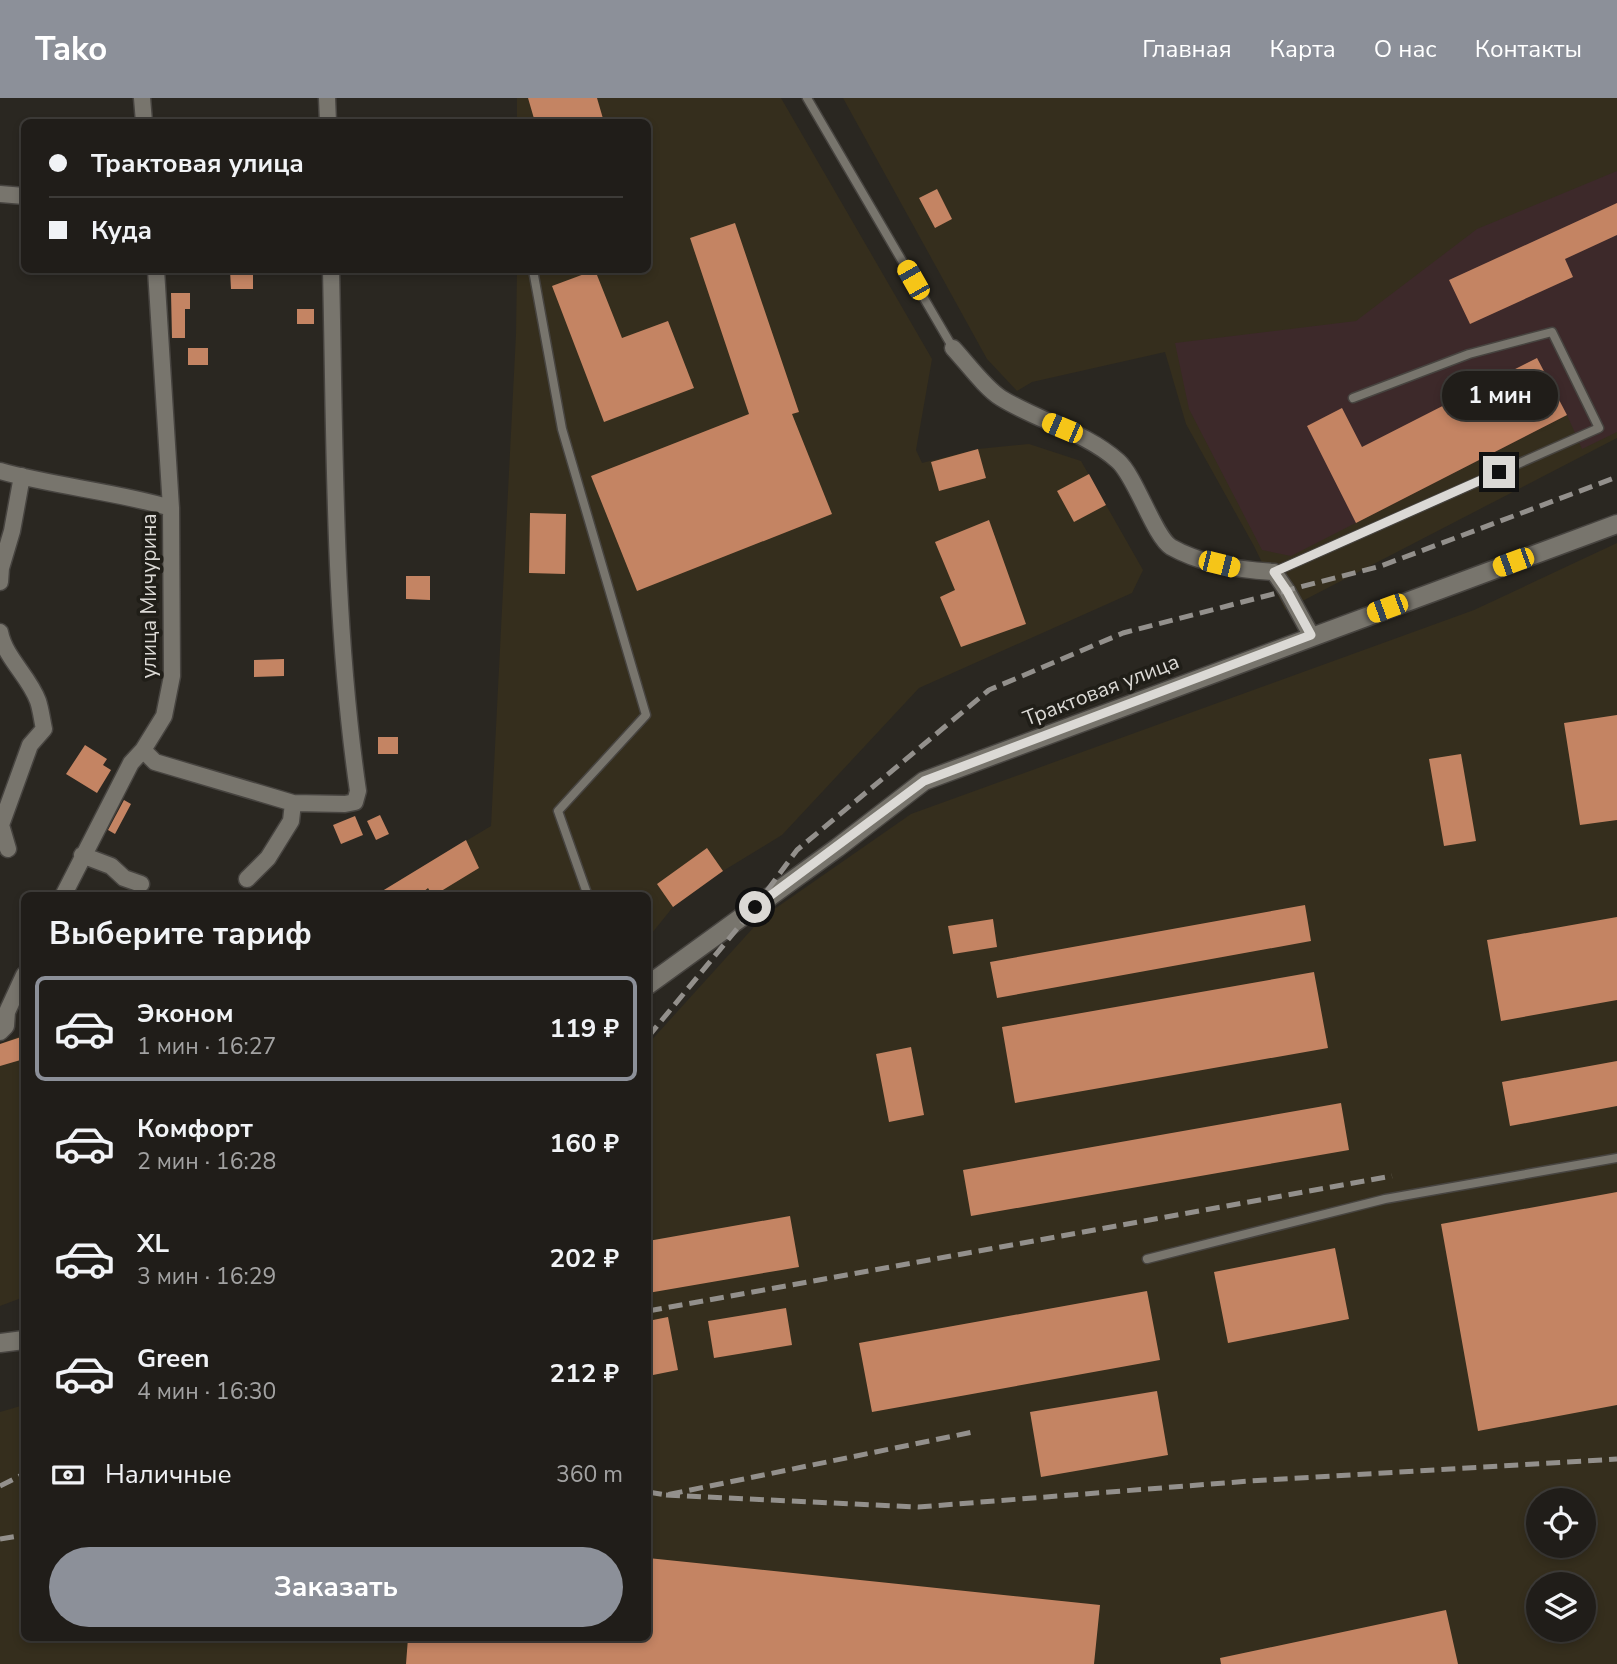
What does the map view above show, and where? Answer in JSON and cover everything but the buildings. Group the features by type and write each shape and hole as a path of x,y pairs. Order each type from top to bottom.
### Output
{"main road":[{"name":"Трактовая улица","path":"651,983 837,848 924,781 1311,635 1617,524"},
{"path":"0,1343 21,1340"}],"street":[{"path":"142,98 144,119"},
{"path":"327,98 328,119"},
{"path":"0,194 21,196"},
{"name":"улица Мичурина","path":"65,892 131,763 143,750 164,716 172,676 171,508 156,273"},
{"path":"143,750 155,762 293,803 355,802 358,791 348,723 337,535 331,273"},
{"path":"953,348 999,397 1079,436 1120,462 1168,545 1192,557 1246,570 1274,572 1311,635"},
{"path":"0,471 64,486 112,492 171,508"},
{"path":"0,582 22,476"},
{"path":"0,632 2,645 24,675 38,701 44,729 30,745 1,825 8,849"},
{"path":"247,879 268,858 291,821 293,803"},
{"path":"82,855 111,866 124,878 141,884"},
{"path":"0,1032 6,1026 7,1012 21,982"}],"lane":[{"path":"807,98 953,348"},
{"path":"534,273 562,429 646,715 558,811 587,892"},
{"path":"1274,572 1599,428 1552,332 1469,354 1353,398"},
{"path":"1147,1259 1385,1199 1617,1158"}],"shaded area":[{"path":"517,98 781,98 932,359 916,450 922,463 978,449 1029,444 1081,461 1143,570 1132,593 919,688 782,835 723,871 673,907 651,934 651,892 381,892 491,826 517,273 651,273 651,119 517,119"},
{"path":"843,98 1617,98 1617,438 1285,610 1254,546 1186,424 1165,352 1032,382 1017,391 987,359"},
{"path":"1617,171 1617,432 1582,449 1567,415 1291,556 1262,550 1189,409 1175,343 1356,321 1477,229"},
{"path":"1617,543 1617,1664 0,1664 0,1412 21,1406 21,1641 651,1641 651,1041 763,917 911,814 1474,610"},
{"path":"21,1035 21,1298 0,1306 0,1044"}],"railway":[{"path":"651,1033 755,907 797,850 989,690 1123,633 1381,566 1617,477"},
{"path":"651,1310 1392,1176"},
{"path":"651,1492 666,1495 973,1432"},
{"path":"666,1495 918,1507 1250,1481 1617,1459"},
{"path":"0,1486 21,1476"},
{"path":"0,1539 21,1536"}],"route":[{"path":"755,907 924,781 1311,635 1274,572 1499,472"}]}
